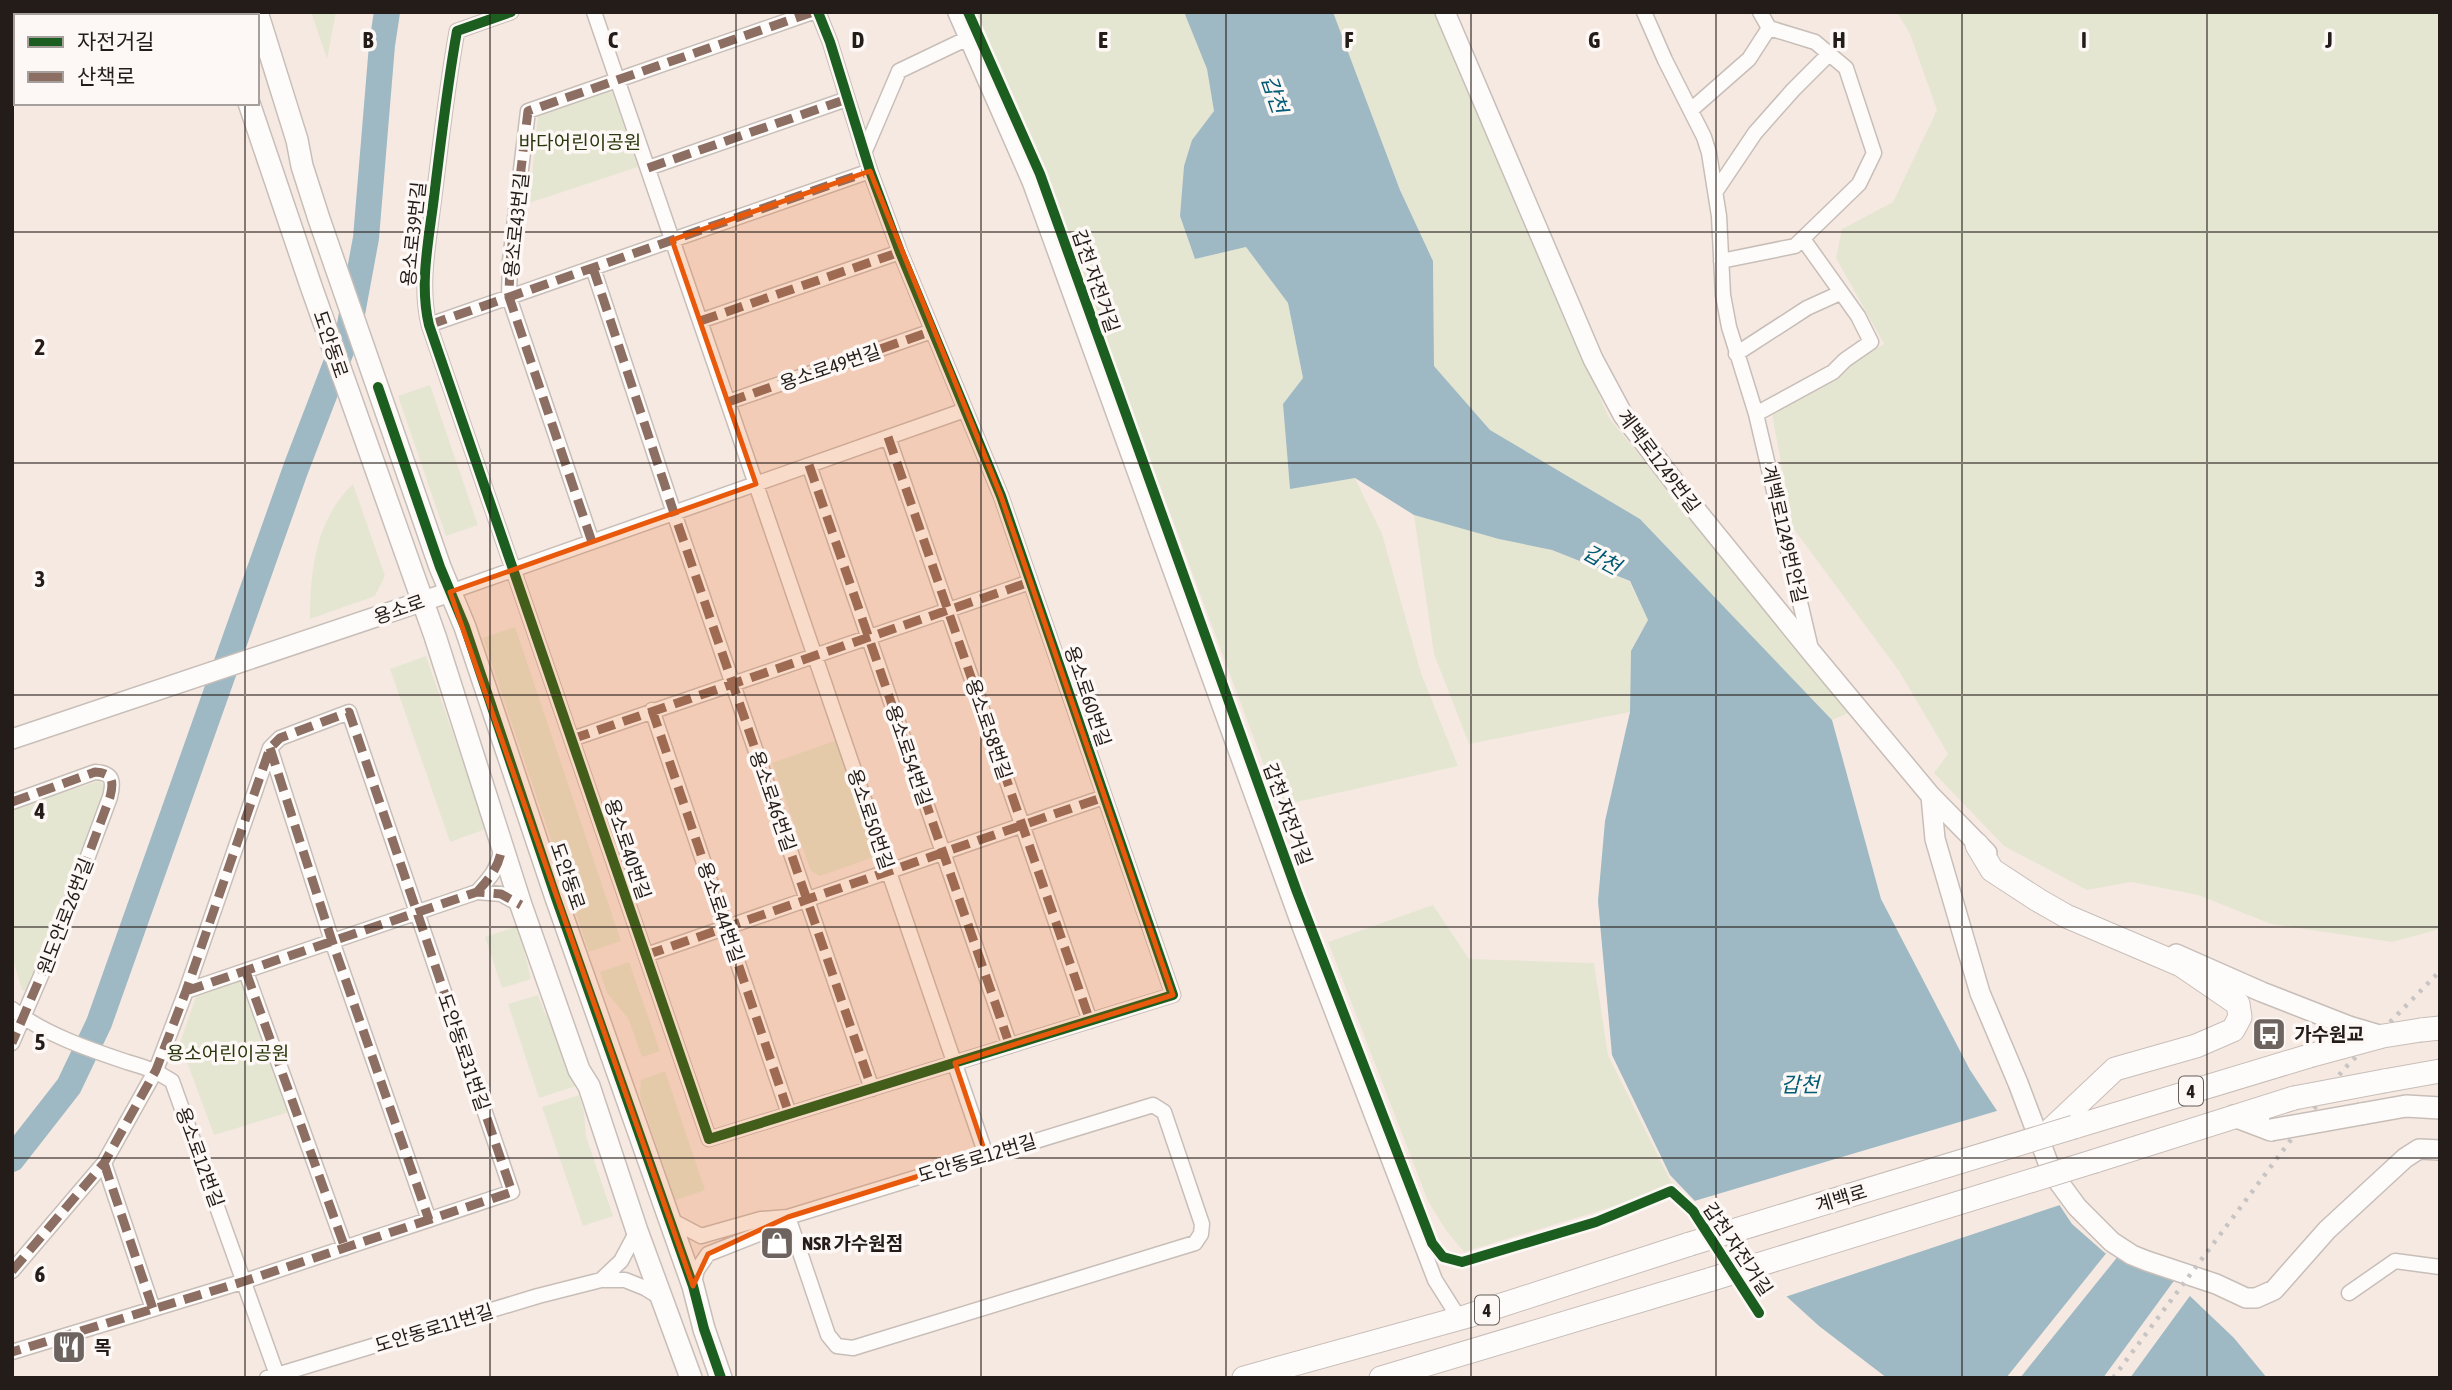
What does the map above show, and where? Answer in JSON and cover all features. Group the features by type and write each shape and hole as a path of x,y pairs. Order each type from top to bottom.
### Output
{"main road":[{"name":"도안동로","path":"259,18 319,219 450,592 465,627 556,898 693,1286 721,1378"},
{"name":"도안동로","path":"250,105 471,745 521,905 579,1070 589,1086 637,1231 691,1378"},
{"path":"1977,845 1992,870 2038,900 2066,916 2181,965 2238,1004 2240,1017 2233,1030 2196,1046 2115,1069 2070,1121"},
{"name":"계백로","path":"1244,1378 1458,1318 2044,1136 2070,1121 2383,1036 2430,1029"},
{"name":"계백로","path":"1381,1378 1712,1279 2294,1098 2440,1071"},
{"path":"2234,1116 2271,1130 2406,1106 2440,1108"}],"street":[{"name":"용소로39번길","path":"511,12 457,31 449,73 424,303 429,325 514,570"},
{"path":"594,12 756,484"},
{"path":"815,12 830,42 870,171 900,251 965,410"},
{"name":"용소로43번길","path":"592,542 509,297 510,261 528,111 815,12"},
{"path":"955,12 1030,183 1300,928 1435,1279 1458,1318"},
{"name":"계백로1249번길","path":"1445,12 1593,359 1623,415 1692,505 1931,796 1977,845 2010,872 2051,897 2262,992 2349,1026 2383,1036"},
{"name":"계백로1249번안길","path":"1644,12 1704,136 1716,191 1723,295 1736,354 1756,414 1812,653"},
{"path":"1721,261 1795,246 1859,184 1874,153 1846,68 1815,41 1769,28 1760,12"},
{"path":"1691,110 1749,59 1769,28"},
{"path":"864,153 899,71 966,38"},
{"path":"1716,191 1755,133 1830,53"},
{"path":"648,168 847,99"},
{"path":"429,325 870,171"},
{"path":"1756,414 1833,372 1844,360 1871,342 1858,316 1803,239"},
{"path":"700,321 900,251"},
{"path":"593,268 674,513"},
{"path":"1736,354 1807,308 1840,293"},
{"name":"용소로49번길","path":"728,402 932,331"},
{"name":"용소로","path":"12,739 422,602 965,410"},
{"name":"용소로60번길","path":"965,410 1001,496 1173,995 1090,1021"},
{"name":"용소로58번길","path":"888,437 1090,1021"},
{"name":"용소로54번길","path":"809,465 1010,1046"},
{"name":"용소로50번길","path":"756,484 986,1155"},
{"name":"용소로46번길","path":"674,513 872,1089"},
{"name":"용소로40번길","path":"514,570 709,1139 789,1114"},
{"path":"572,739 1030,582"},
{"name":"용소로44번길","path":"652,710 789,1114"},
{"name":"도안동로31번길","path":"270,748 280,738 349,712 512,1192 429,1220"},
{"path":"12,1352 245,1281 429,1220 332,941 270,748"},
{"path":"12,1271 104,1163 156,1070 270,748"},
{"name":"원도안로26번길","path":"12,802 95,772 104,772 110,776 113,788 61,929 18,1013 12,1043"},
{"path":"1931,796 1935,839 1980,993 2052,1173 2077,1207 2112,1241 2132,1255 2216,1284 2246,1298 2256,1298 2274,1290 2328,1230 2405,1158 2419,1149 2440,1150"},
{"path":"646,955 1104,797"},
{"path":"477,892 495,872 500,862 502,847"},
{"path":"186,991 477,892 501,894 521,905"},
{"path":"246,972 345,1248"},
{"path":"18,1013 42,1028 156,1070"},
{"path":"789,1114 1090,1021"},
{"name":"용소로12번길","path":"156,1070 172,1081 245,1281 272,1376"},
{"name":"도안동로12번길","path":"1153,1105 1164,1112 1202,1224 1201,1234 1195,1243 853,1348 837,1346 828,1335 788,1217 986,1155 1153,1105"},
{"path":"104,1163 153,1309"},
{"path":"669,1219 701,1236 761,1219 788,1217"},
{"path":"693,1286 697,1270 708,1254 769,1230 788,1217"},
{"path":"601,1280 621,1261 637,1231"},
{"path":"2349,1293 2395,1261 2440,1267"},
{"path":"601,1280 625,1280 661,1298"},
{"name":"도안동로11번길","path":"272,1376 538,1296 601,1280"}],"highlighted area":[{"path":"870,171 1001,496 1173,995 955,1063 986,1155 788,1217 708,1254 693,1286 450,592 756,484 672,240"}],"green space":[{"path":"311,12 336,12 327,59"},
{"path":"973,12 1184,12 1207,69 1214,111 1192,140 1184,166 1180,216 1195,259 1246,247 1288,303 1303,378 1283,404 1290,488 1355,478 1382,534 1421,673 1458,766 1279,806 1044,174"},
{"path":"1333,12 1434,12 1609,418 1849,713 1832,720 1640,519 1490,430 1434,366 1433,261 1400,190"},
{"path":"1897,12 2440,12 2440,929 2392,942 2271,924 2198,895 2131,882 2087,890 2004,846 1934,773 1948,754 1899,671 1793,528 1772,414 1884,344 1836,258 1842,229 1893,202 1937,110 1910,34"},
{"name":"바다어린이공원","path":"608,89 612,92 638,167 529,203 538,115"},
{"path":"430,385 478,525 446,536 398,396"},
{"path":"353,484 385,576 375,596 310,619 314,564 323,529 341,498"},
{"path":"1414,515 1552,550 1629,581 1648,620 1631,651 1630,712 1469,744 1434,654"},
{"path":"515,627 621,941 589,952 483,638"},
{"path":"426,656 486,829 450,842 390,669"},
{"path":"837,740 877,850 871,858 820,876 811,871 772,763"},
{"path":"99,781 105,786 29,992 22,990 12,957 12,809"},
{"path":"1433,905 1469,959 1594,963 1608,1055 1674,1188 1464,1252 1445,1229 1428,1201 1328,942"},
{"path":"518,926 531,979 502,988 485,937"},
{"path":"629,962 660,1051 642,1057 628,1018 607,993 600,972"},
{"name":"용소어린이공원","path":"243,977 293,1111 214,1135 180,1043 196,996"},
{"path":"538,995 562,1044 576,1086 539,1098 508,1004"},
{"path":"665,1071 705,1190 675,1200 640,1096 641,1080"},
{"path":"579,1095 586,1136 613,1216 583,1226 542,1107"}],"water":[{"name":"갑천","path":"1184,12 1333,12 1400,190 1433,261 1434,366 1490,430 1640,519 1832,720 1881,899 1970,1070 2072,1224 2105,1253 2171,1278 2234,1338 2267,1378 1887,1378 1819,1326 1786,1296 1670,1175 1612,1055 1598,901 1605,821 1630,712 1631,651 1648,620 1630,581 1552,550 1499,539 1414,515 1355,478 1290,489 1283,404 1303,378 1288,303 1246,247 1195,259 1180,216 1184,166 1192,140 1214,111 1207,69"}],"pier":[{"path":"2000,1110 2063,1204 1782,1298 1691,1202"},
{"path":"2108,1251 2119,1255 2020,1378 2006,1378"},
{"path":"2176,1278 2192,1293 2130,1378 2103,1378"}],"waterway":[{"path":"12,1159 69,1086 99,1023 296,468 349,330 366,238 387,12"}],"railway":[{"path":"2113,1378 2343,1070 2440,971"}],"marked path":[{"path":"592,542 509,297 510,261 528,111 813,12"},
{"path":"648,168 847,99"},
{"path":"429,325 870,171"},
{"path":"700,321 900,252"},
{"path":"593,268 674,513 872,1089"},
{"path":"728,402 932,331"},
{"path":"888,437 1090,1021"},
{"path":"809,465 1010,1046"},
{"path":"572,739 1030,582"},
{"path":"652,710 789,1114"},
{"path":"12,1271 104,1163 156,1070 270,748 280,738 349,712 512,1192 245,1281 12,1352"},
{"path":"270,748 332,941 429,1220"},
{"path":"12,802 95,772 109,776 112,782 110,797 61,929 12,1043"},
{"path":"646,955 1104,797"},
{"path":"477,892 493,872 502,847"},
{"path":"186,991 477,892 501,894 521,905"},
{"path":"246,972 345,1248"},
{"path":"104,1163 153,1309"}],"cycle path":[{"path":"511,12 457,31 428,245 426,309 429,325 709,1139 1173,995 1001,496 900,252 870,171 818,12"},
{"name":"갑천 자전거길","path":"968,12 1040,174 1297,892 1432,1243 1443,1257 1462,1262 1596,1222 1671,1191 1693,1211 1759,1313"},
{"path":"378,387 440,567 465,627 556,898 693,1286 721,1378"}],"place":[{"name":"가수원교","path":"2269,1034"},
{"name":"NSR 가수원점","path":"777,1243"},
{"name":"목","path":"69,1347"}]}
